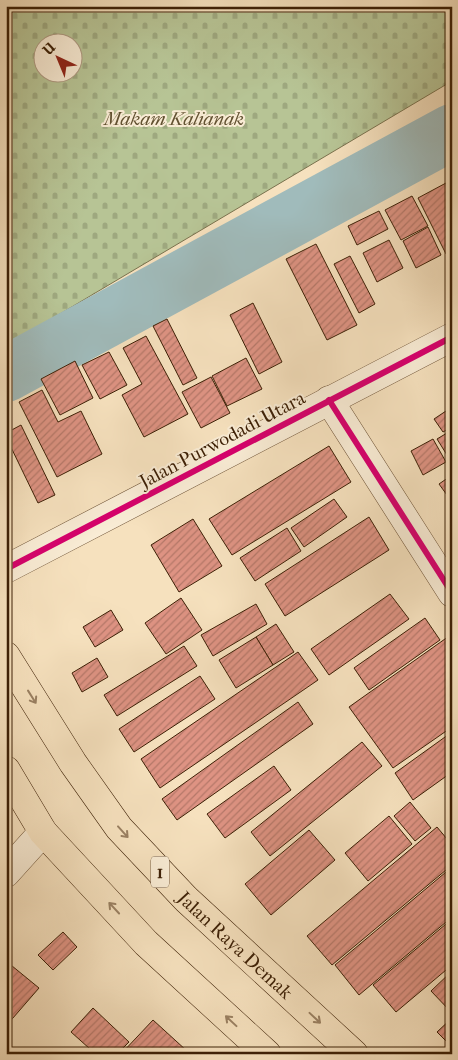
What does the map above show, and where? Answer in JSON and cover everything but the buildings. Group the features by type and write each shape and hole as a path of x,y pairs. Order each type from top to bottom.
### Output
{"highway":[{"name":"Jalan Raya Demak","path":"6,656 73,763 119,828 186,899 354,1054"},
{"path":"6,770 43,832 146,943 267,1054"}],"street":[{"name":"Jalan Purwodadi Utara","path":"6,569 452,337"},
{"path":"329,400 452,593"},
{"path":"6,873 43,832"}],"green space":[{"name":"Makam Kalianak","path":"6,6 452,6 452,81 6,346"}],"waterway":[{"path":"6,374 452,132"}],"cycle path":[{"path":"6,569 452,337"},
{"path":"329,400 452,593"}]}
